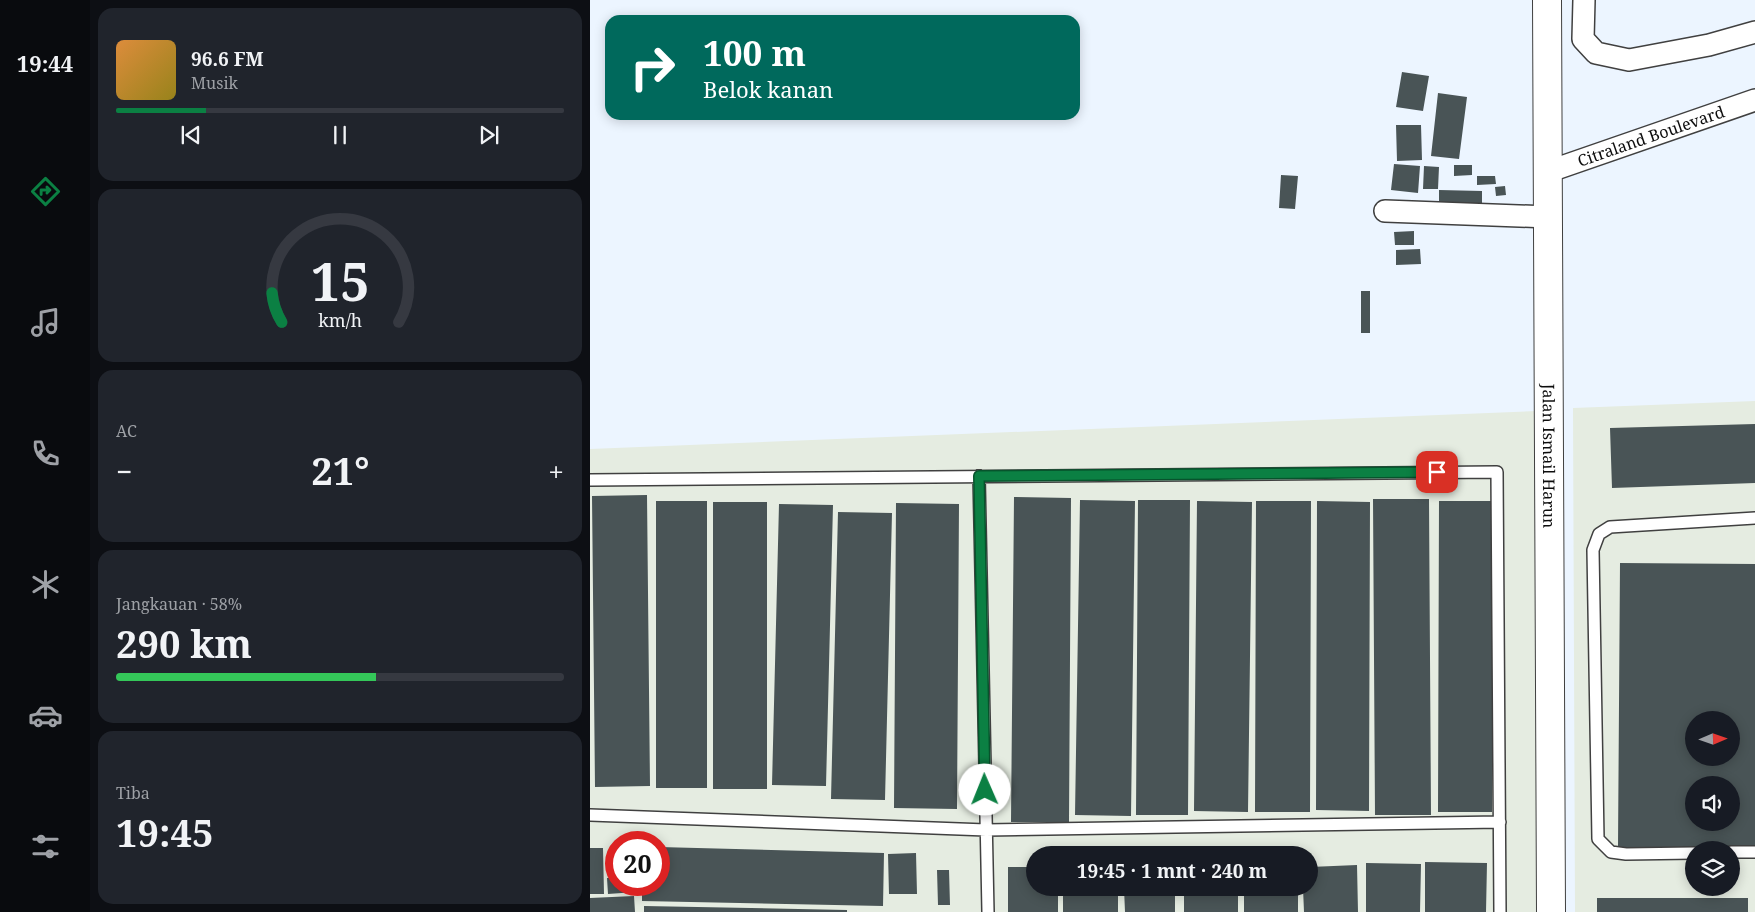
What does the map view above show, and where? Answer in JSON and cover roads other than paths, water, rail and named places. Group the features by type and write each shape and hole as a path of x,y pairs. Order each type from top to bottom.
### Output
{"street":[{"name":"Jalan Ismail Harun","path":"1546,0 1551,912"},
{"path":"1584,0 1583,39 1596,53 1629,60 1709,45 1755,32"},
{"name":"Citraland Boulevard","path":"1547,172 1755,100"},
{"path":"1385,211 1548,217"}],"lane":[{"path":"590,480 1497,472 1500,912"},
{"path":"979,476 988,912"},
{"path":"1685,853 1626,854 1611,852 1598,839 1593,550 1598,534 1610,527 1755,518"},
{"path":"590,815 986,830 1500,822"},
{"path":"1740,852 1755,852"}]}
